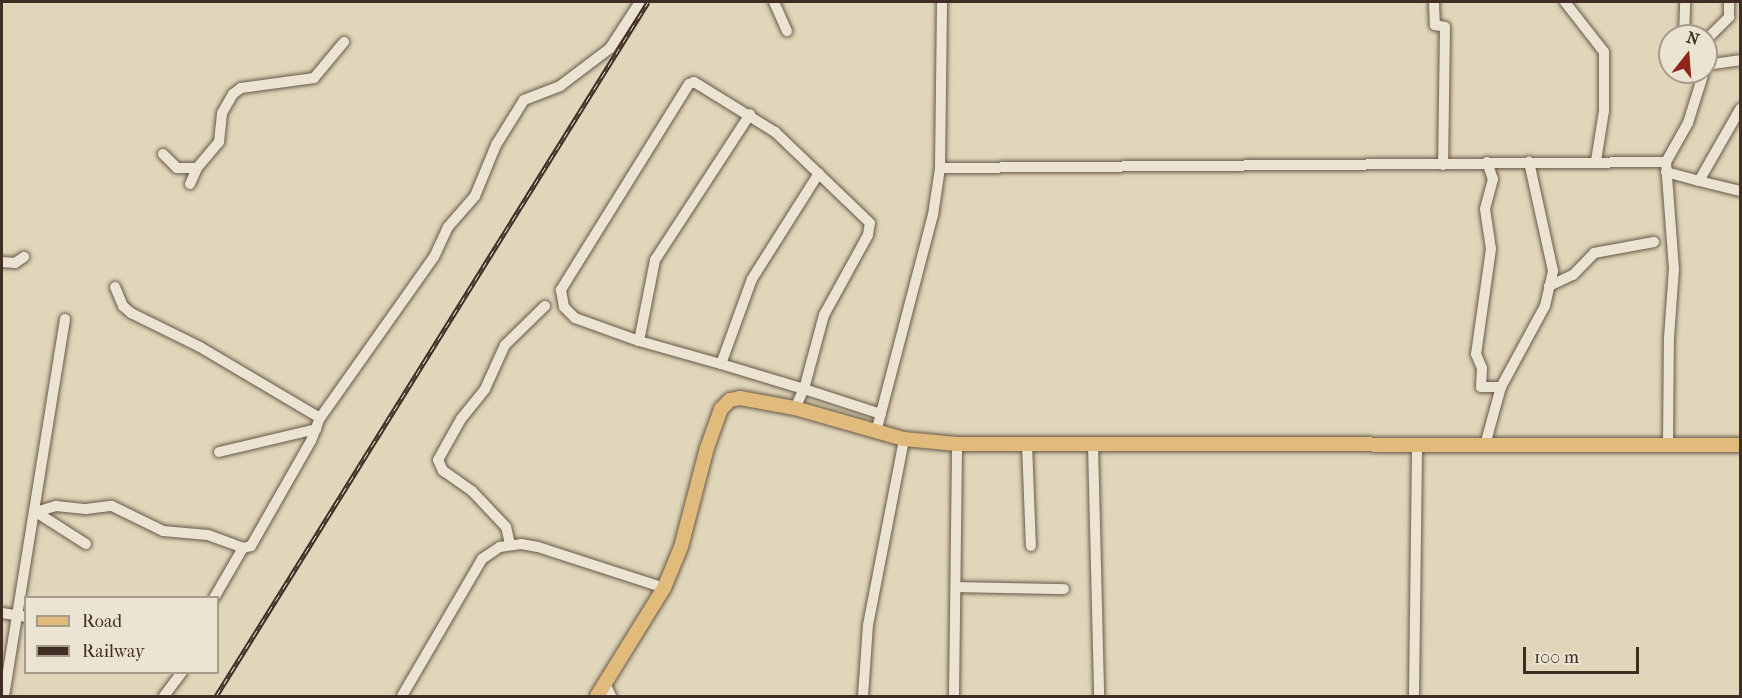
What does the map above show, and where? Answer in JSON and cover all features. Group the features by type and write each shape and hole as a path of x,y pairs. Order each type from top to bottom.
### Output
{"main road":[{"path":"597,696 608,690 664,588 681,547 721,409 730,400 740,398 795,408 904,440 957,444 1740,445"}],"street":[{"path":"215,596 243,548 257,541 318,424 434,257 448,227 475,196 496,145 524,100 560,86 610,48 640,2"},
{"path":"774,2 787,31"},
{"path":"876,432 923,263 940,168 942,2"},
{"path":"1434,2 1435,25 1445,27 1443,165"},
{"path":"1565,2 1604,52 1604,111 1596,161"},
{"path":"1684,24 1685,2"},
{"path":"1718,28 1729,17 1729,2"},
{"path":"190,184 197,168 219,142 222,113 232,94 241,88 314,78 344,42"},
{"path":"1718,63 1740,60"},
{"path":"795,408 804,389 824,315 868,235 870,223 819,173 750,114 703,85 689,84 561,290 568,314 639,341 721,363 804,389 881,414"},
{"path":"1668,444 1674,269 1666,167 1688,123 1700,84"},
{"path":"1699,181 1731,130 1739,111"},
{"path":"639,341 655,260 750,114"},
{"path":"164,154 177,168 197,168"},
{"path":"940,168 1443,165 1487,162 1596,161 1666,167 1699,181 1740,191"},
{"path":"1487,162 1493,180 1485,209 1491,249 1475,347 1482,368 1480,387 1501,387"},
{"path":"1485,445 1501,387 1545,306 1550,286 1552,271 1529,162"},
{"path":"721,363 752,279 819,173"},
{"path":"1550,286 1574,275 1594,253 1654,242"},
{"path":"2,262 15,263 24,257"},
{"path":"115,287 123,306 131,313 200,347 318,424"},
{"path":"510,544 506,527 472,491 443,471 438,460 461,419 485,389 505,345 545,306"},
{"path":"4,696 21,617 65,319"},
{"path":"219,452 318,424"},
{"path":"865,696 868,624 904,440"},
{"path":"954,696 958,587 957,444"},
{"path":"1027,444 1030,546"},
{"path":"1093,444 1099,696"},
{"path":"1414,696 1417,445"},
{"path":"36,512 56,506 86,509 112,506 163,531 208,535 243,548"},
{"path":"36,512 86,544"},
{"path":"402,696 482,559 510,544 538,547 664,588"},
{"path":"958,587 1064,589"},
{"path":"2,613 21,617"},
{"path":"164,696 180,674"}],"railway":[{"path":"216,696 648,2"}]}
